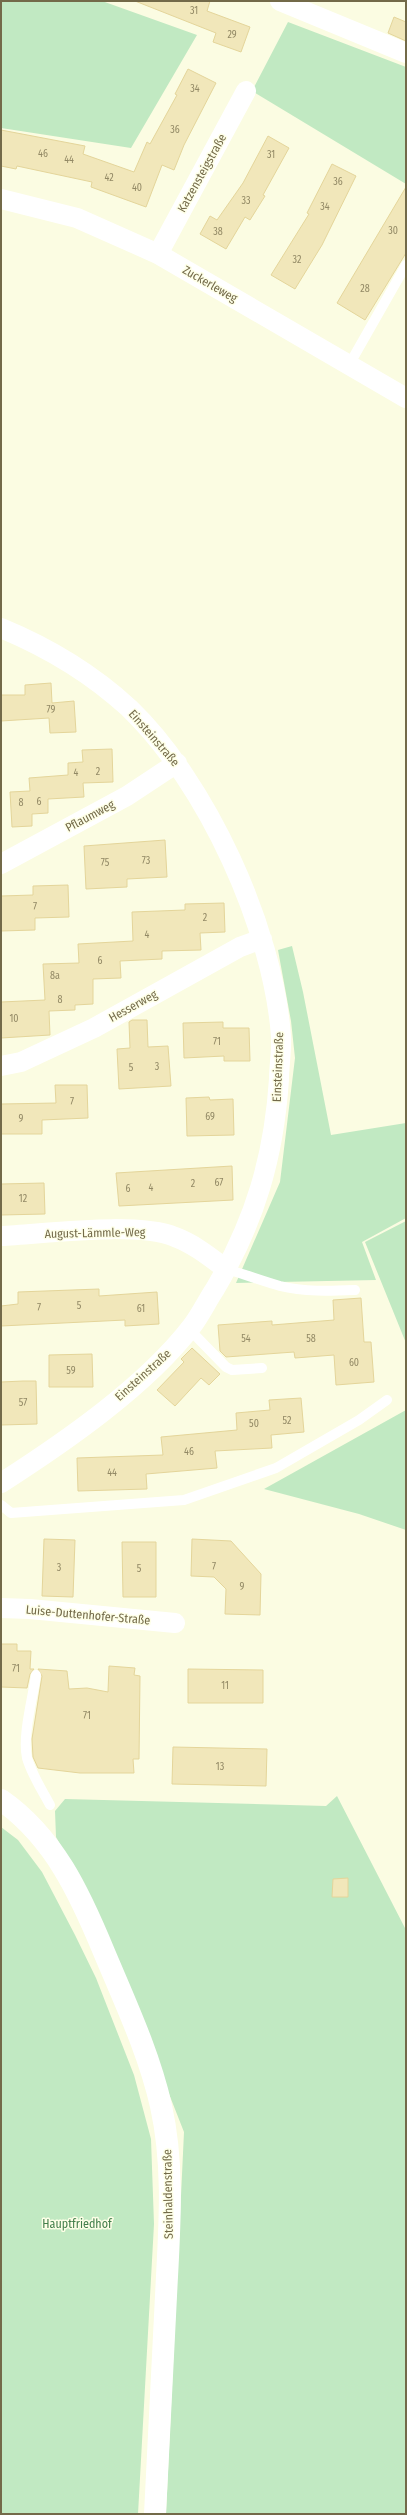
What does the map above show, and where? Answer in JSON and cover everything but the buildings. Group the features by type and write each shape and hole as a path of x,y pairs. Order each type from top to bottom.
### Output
{"street":[{"path":"280,1 406,53"},
{"name":"Katzensteigstraße","path":"158,254 246,91"},
{"name":"Zuckerleweg","path":"1,199 77,218 158,254 406,398"},
{"name":"Einsteinstraße","path":"1,628 27,638 79,669 129,708 177,764 231,857 262,939 271,969 281,1038 277,1106 267,1169 240,1244 189,1329 162,1361 92,1419 44,1456 1,1483"},
{"name":"Pflaumweg","path":"1,864 127,796 177,764"},
{"name":"Hesserweg","path":"1,1066 21,1062 94,1028 240,947 262,939"},
{"name":"August-Lämmle-Weg","path":"1,1236 116,1230 147,1231 174,1236 204,1252 226,1269"},
{"name":"Luise-Duttenhofer-Straße","path":"1,1608 30,1609 175,1623"},
{"name":"Steinhaldenstraße","path":"1,1800 31,1824 58,1858 82,1898 149,2065 161,2106 168,2156 170,2214 155,2514"}],"lane":[{"path":"349,365 406,265"},
{"path":"226,1269 280,1286 298,1289 325,1292 355,1290"},
{"path":"189,1329 226,1367 232,1370 262,1368"},
{"path":"1,1505 11,1513 184,1500 276,1468 359,1420 387,1400"},
{"path":"36,1675 27,1736 27,1757 34,1776 50,1805"}],"green space":[{"path":"1,1 102,1 197,35 131,148 1,128"},
{"path":"288,22 406,67 406,184 252,91"},
{"path":"292,946 303,992 331,1135 406,1123 406,1218 362,1242 376,1280 236,1283 280,1182 295,1058 291,1021 278,950"},
{"path":"406,1221 406,1343 365,1242"},
{"path":"406,1410 406,1530 359,1514 264,1489"},
{"path":"337,1796 406,1930 406,2514 166,2514 184,2132 99,1916 56,1837 55,1811 65,1799 326,1806"},
{"name":"Hauptfriedhof","path":"1,1827 18,1840 42,1872 96,1978 134,2075 151,2139 154,2224 138,2514 1,2514"}]}
